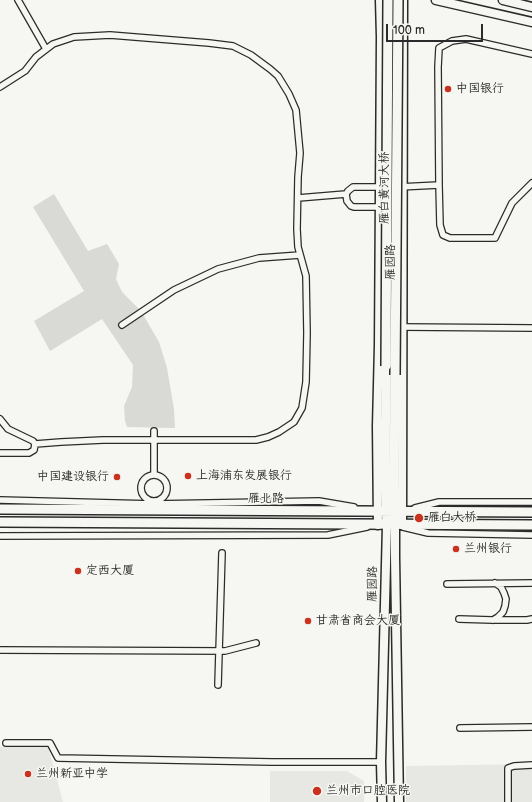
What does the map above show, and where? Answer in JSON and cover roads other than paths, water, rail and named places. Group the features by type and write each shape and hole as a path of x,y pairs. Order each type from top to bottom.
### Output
{"main road":[{"name":"雁园路","path":"380,0 380,207 377,426 391,512"},
{"name":"雁白黄河大桥","path":"386,366 388,0"},
{"name":"雁白黄河大桥","path":"396,375 398,0"},
{"name":"雁园路","path":"382,802 382,762 391,512 402,327 403,0"},
{"path":"436,0 532,22"},
{"path":"503,0 532,7"},
{"name":"雁园路","path":"386,366 385,479 391,512"},
{"name":"雁园路","path":"396,375 394,480 391,525 394,557 399,802"},
{"name":"雁北路","path":"0,509 153,505 391,512 532,512"},
{"name":"雁北路","path":"0,522 532,526"}],"street":[{"path":"18,0 46,49"},
{"path":"0,87 25,71 36,57 53,44 74,37 110,35 233,46 251,54 270,69 278,76 289,94 296,110 300,153 297,230 298,247 306,276 307,332 306,382 302,408 294,422 268,437 256,440 96,440 35,444 33,441 8,429 0,419"},
{"path":"532,54 466,39 452,41 439,48 439,185 440,225 443,235 450,238 496,238 512,203 532,182"},
{"path":"298,198 346,194 353,187 439,185"},
{"path":"346,194 347,201 351,206 380,207"},
{"path":"122,324 174,290 218,269 259,258 300,255"},
{"path":"402,327 532,328"},
{"path":"154,431 154,475"},
{"path":"0,453 29,453 34,450 35,444"},
{"path":"152,523 153,505 163,497 167,488 166,483 159,476 149,475 142,482 140,487 144,497 153,505"},
{"path":"0,500 153,505"},
{"path":"391,512 439,502 532,502"},
{"path":"0,536 328,535 391,525 428,534 532,535"},
{"path":"218,685 222,553"},
{"path":"492,620 503,612 506,599 501,587 495,583"},
{"path":"447,584 532,583"},
{"path":"460,619 532,619"},
{"path":"0,650 225,651 256,643"},
{"path":"460,728 532,727"},
{"path":"6,743 50,743 58,758 272,762 382,762"},
{"path":"508,802 508,768 514,766 532,765"}],"place":[{"name":"中国银行","path":"448,89"},
{"name":"上海浦东发展银行","path":"188,476"},
{"name":"中国建设银行","path":"117,477"},
{"name":"雁白大桥","path":"419,518"},
{"name":"兰州银行","path":"456,549"},
{"name":"定西大厦","path":"78,571"},
{"name":"甘肃省商会大厦","path":"308,621"},
{"name":"兰州新亚中学","path":"28,774"},
{"name":"兰州市口腔医院","path":"317,791"}]}
